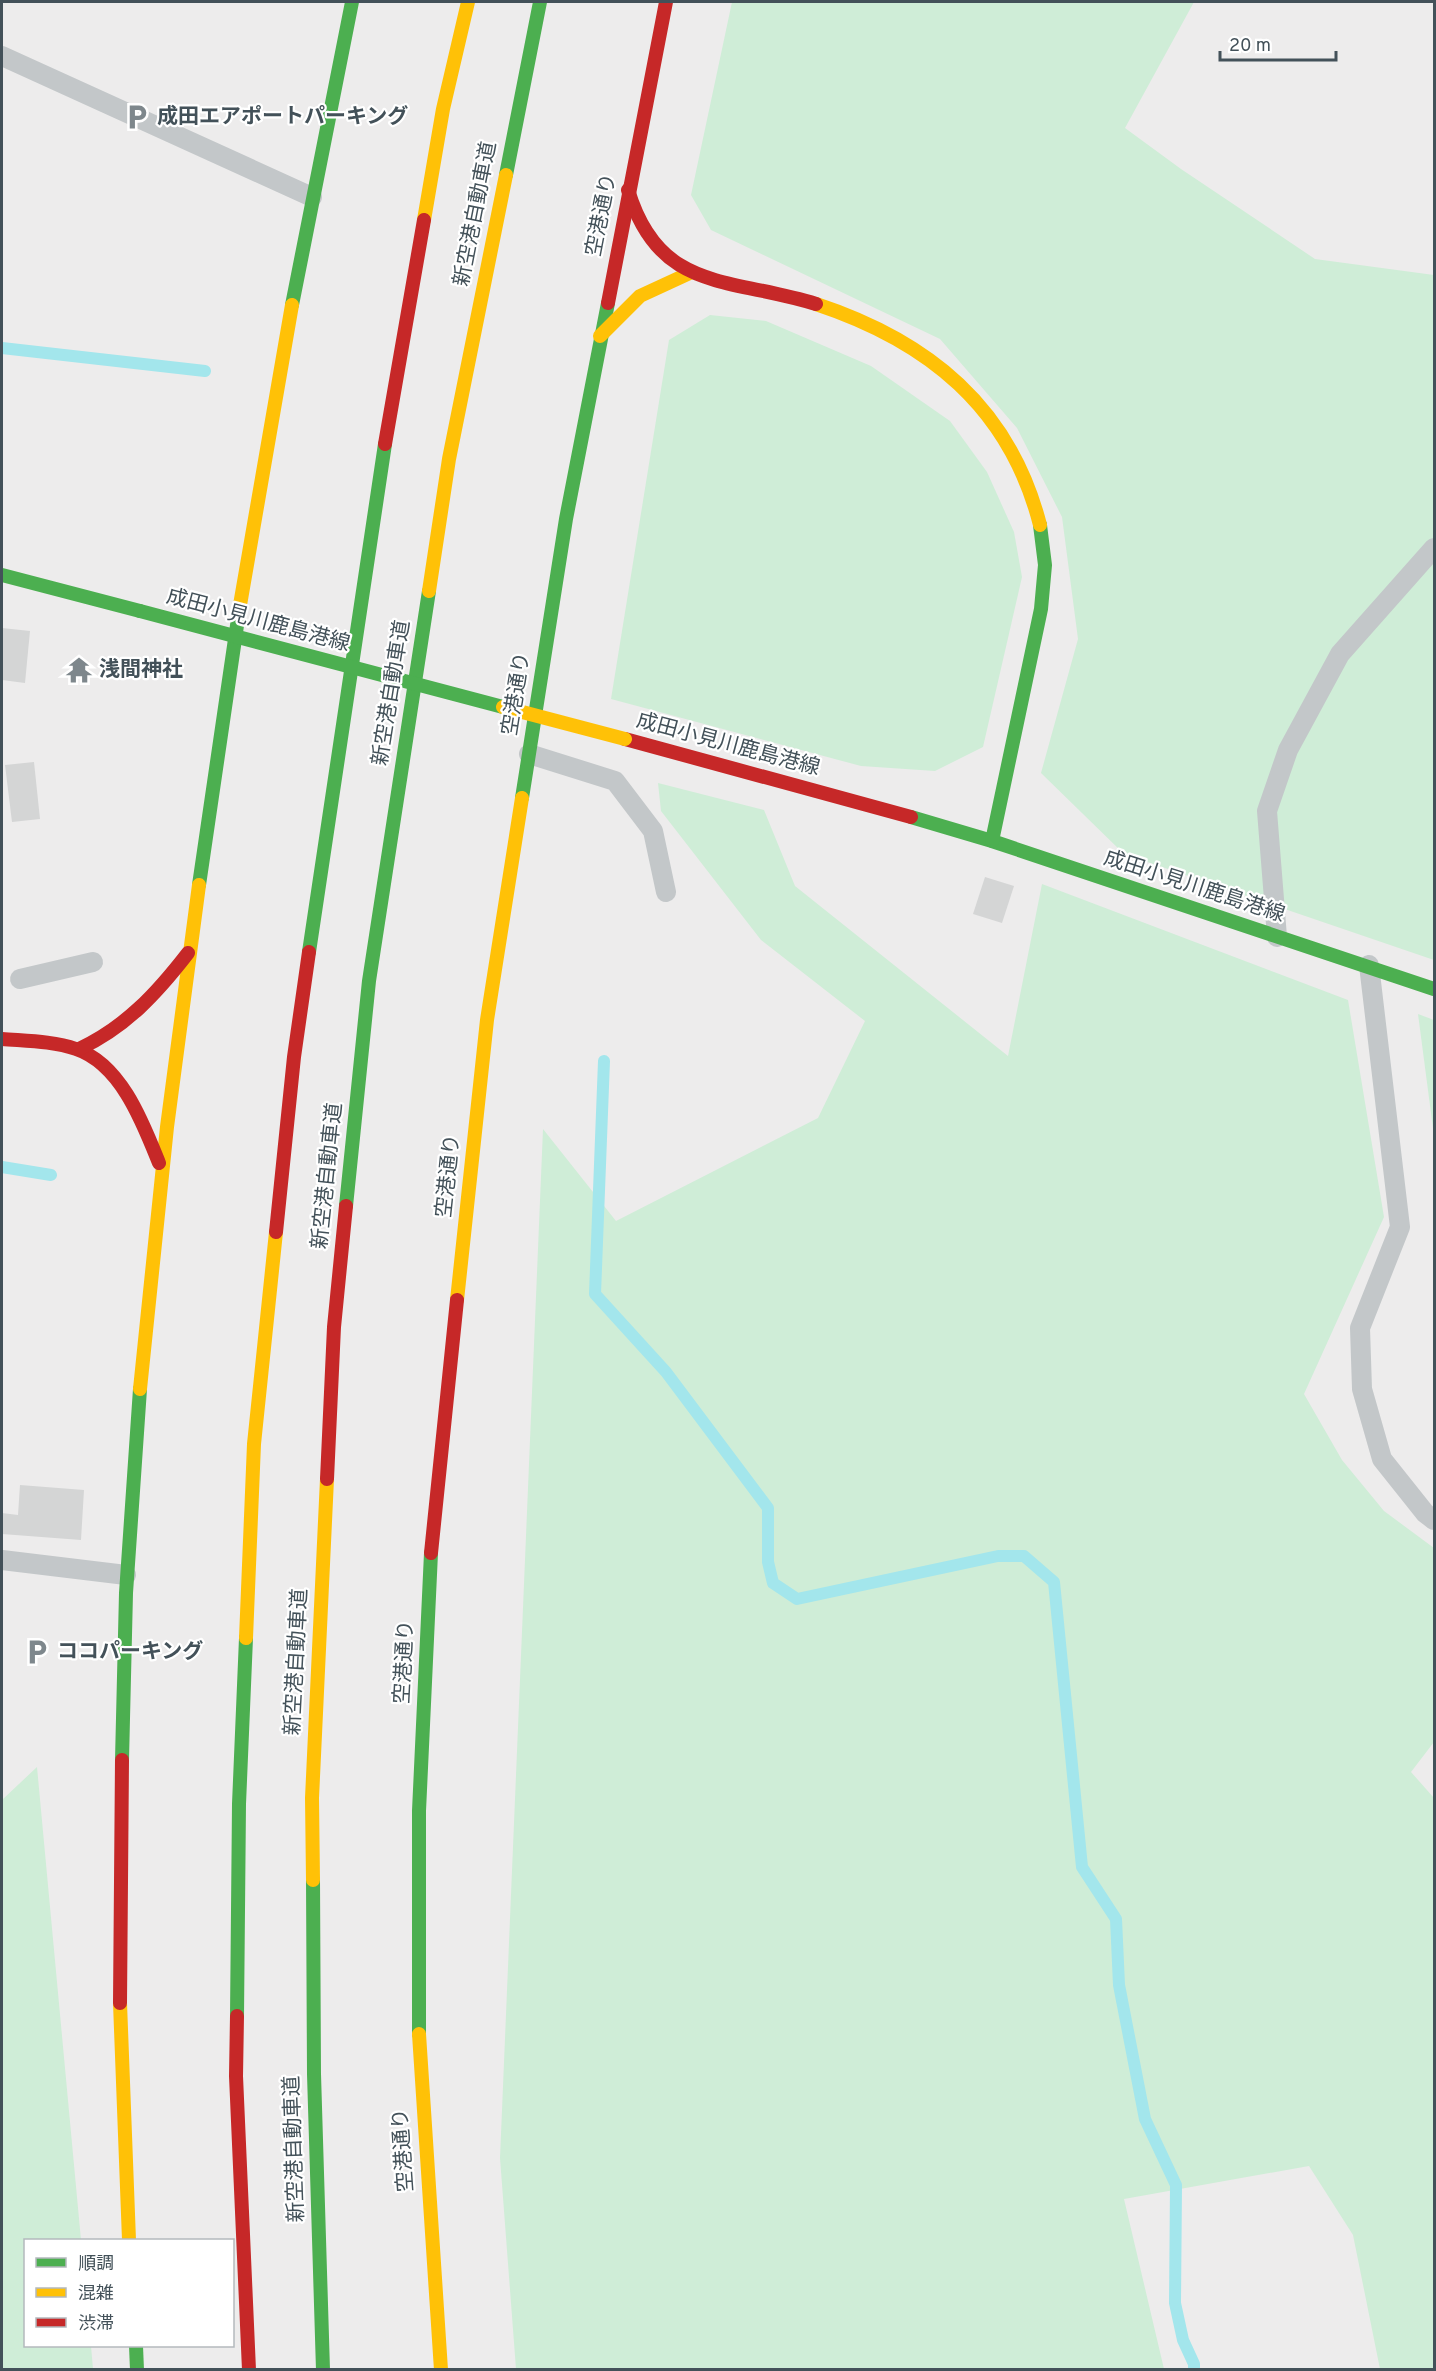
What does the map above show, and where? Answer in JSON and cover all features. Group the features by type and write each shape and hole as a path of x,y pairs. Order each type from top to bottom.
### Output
{"main road":[{"path":"129,2239 121,2108 120,1841 126,1575 161,1167 225,694 312,197 351,2"},
{"path":"249,2370 236,2076 239,1804 254,1444 294,1057 368,541 443,109 468,2"},
{"name":"新空港自動車道","path":"323,2370 314,2074 312,1798 335,1316 369,981 449,459 540,2"},
{"name":"空港通り","path":"441,2370 418,2052 419,1811 430,1560 486,1020 566,519 666,2"},
{"path":"628,190 635,216 669,260 692,272 847,314 900,340 947,373 988,414 1020,463 1040,514 1045,565 1041,614 992,842"},
{"path":"600,337 620,311 655,285 692,272"},
{"name":"成田小見川鹿島港線","path":"2,575 865,803 992,842 1434,988"},
{"path":"2,1039 79,1049 97,1042 131,1019 167,981 189,953"},
{"path":"79,1049 102,1066 134,1107 144,1123 161,1167"},
{"path":"136,2347 137,2370"}],"lane":[{"path":"2,56 312,197"},
{"path":"1277,937 1267,811 1287,750 1340,654 1434,548"},
{"path":"529,754 615,781 653,831 666,892"},
{"path":"20,980 93,962"},
{"path":"1369,965 1400,1227 1360,1328 1362,1389 1382,1459 1425,1513 1434,1520"},
{"path":"2,1560 126,1575"}],"green space":[{"path":"732,2 1194,2 1125,128 1181,169 1315,259 1434,275 1434,960 1124,854 1041,773 1078,639 1062,517 1017,428 940,339 711,230 691,195"},
{"path":"710,315 766,321 871,366 950,421 987,472 1014,532 1022,577 983,747 935,771 861,766 611,699 669,340"},
{"path":"658,783 764,810 795,886 1008,1056 1042,884 1348,1000 1384,1217 1304,1394 1342,1460 1384,1511 1434,1548 1434,1742 1411,1772 1434,1798 1434,2369 1380,2369 1353,2235 1309,2166 1124,2199 1164,2369 516,2369 500,2158 543,1129 616,1221 818,1118 865,1021 761,940 661,811"},
{"path":"1418,1014 1434,1020 1434,1136"},
{"path":"37,1767 81,2239 24,2239 24,2347 91,2347 93,2369 2,2369 2,1800"}],"building":[{"path":"2,628 30,631 25,683 2,680"},
{"path":"34,762 40,819 12,822 5,765"},
{"path":"985,877 1014,886 1002,923 973,914"},
{"path":"20,1485 84,1490 81,1540 2,1534 2,1513 18,1515"}],"waterway":[{"path":"2,348 205,371"},
{"path":"604,1061 595,1294 666,1372 768,1508 768,1562 773,1583 797,1599 998,1556 1024,1556 1054,1582 1082,1867 1116,1919 1119,1985 1145,2119 1176,2185 1175,2303 1183,2340 1194,2364 1194,2370"},
{"path":"2,1167 51,1175"}],"traffic: fast":[{"path":"292,305 352,2"},
{"path":"506,175 540,2"},
{"path":"522,798 566,519 608,303"},
{"path":"309,952 385,444"},
{"path":"992,841 1041,609 1045,565 1040,525"},
{"path":"2,575 140,611"},
{"path":"346,1206 369,981 429,591"},
{"path":"199,885 240,605"},
{"path":"140,611 503,707"},
{"path":"911,817 992,841 1434,989"},
{"path":"122,1760 126,1593 140,1389"},
{"path":"419,2034 419,1811 431,1553"},
{"path":"237,2016 239,1804 246,1638"},
{"path":"313,1880 314,2074 323,2370"},
{"path":"136,2347 137,2370"}],"traffic: slow":[{"path":"424,220 443,109 468,2"},
{"path":"429,591 449,459 506,175"},
{"path":"600,336 640,296 692,272"},
{"path":"816,304 857,319 894,338 928,359 959,384 985,413 1008,446 1026,483 1040,525"},
{"path":"240,605 292,305"},
{"path":"503,707 625,739"},
{"path":"457,1300 487,1020 522,798"},
{"path":"140,1389 167,1127 199,885"},
{"path":"246,1638 254,1444 276,1232"},
{"path":"313,1880 312,1798 327,1479"},
{"path":"120,2003 129,2239"},
{"path":"419,2034 441,2370"}],"traffic: jam":[{"path":"608,303 666,2"},
{"path":"628,190 641,223 658,247 678,264 701,276 816,304"},
{"path":"385,444 424,220"},
{"path":"625,739 911,817"},
{"path":"276,1232 294,1057 309,952"},
{"path":"79,1049 112,1030 140,1008 188,953"},
{"path":"2,1039 67,1046 92,1057 106,1068 118,1081 138,1113 159,1163"},
{"path":"327,1479 334,1327 346,1206"},
{"path":"431,1553 457,1300"},
{"path":"120,2003 122,1760"},
{"path":"237,2016 236,2076 249,2370"}],"place":[{"name":"成田エアポートパーキング","path":"137,117"},
{"name":"浅間神社","path":"79,670"},
{"name":"ココパーキング","path":"37,1652"}]}
